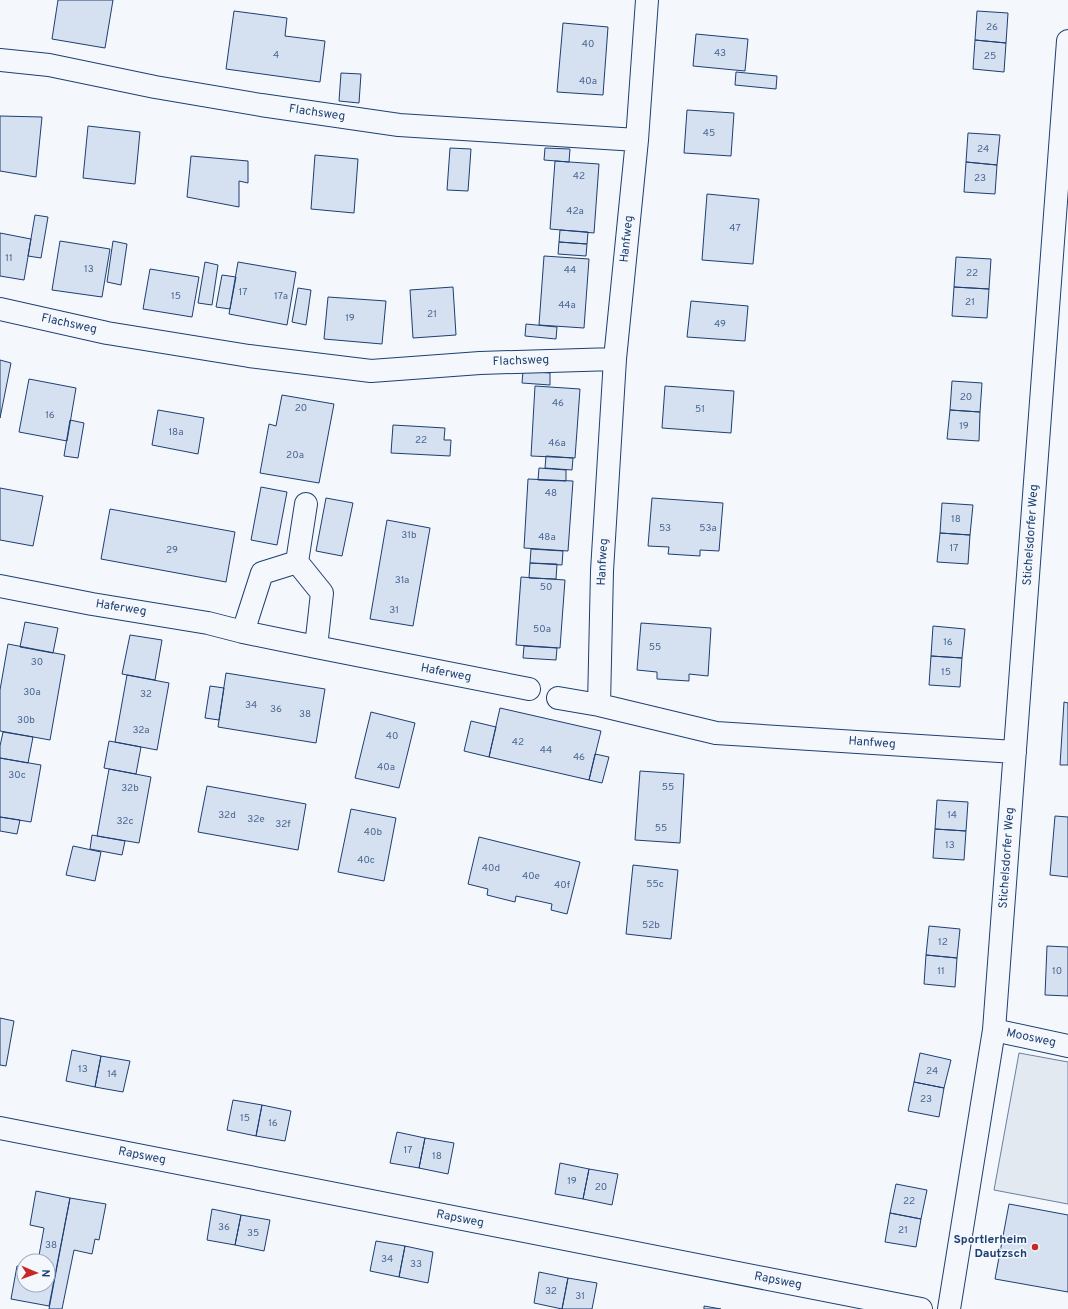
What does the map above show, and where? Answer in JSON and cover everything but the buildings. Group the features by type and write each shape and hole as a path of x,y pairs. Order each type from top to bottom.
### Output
{"street":[{"name":"Hanfweg","path":"647,0 637,140 615,359 602,571 599,705 716,733 1015,752"},
{"name":"Stichelsdorfer Weg","path":"994,1030 1068,40"},
{"name":"Flachsweg","path":"0,60 49,64 155,87 261,105 399,125 637,140"},
{"name":"Flachsweg","path":"0,309 107,333 249,356 371,371 480,362 615,359"},
{"path":"306,504 297,562 322,593 316,647"},
{"path":"243,632 262,573 297,562"},
{"name":"Haferweg","path":"0,586 92,604 208,623 243,632 529,689"},
{"path":"558,698 599,705"},
{"path":"949,1309 994,1030"},
{"name":"Moosweg","path":"994,1030 1068,1046"},
{"name":"Rapsweg","path":"0,1128 921,1309"}],"shaded area":[{"path":"1019,1053 1068,1062 1068,1204 994,1190"}],"place":[{"name":"Sportlerheim Dautzsch","path":"1035,1247"}]}
